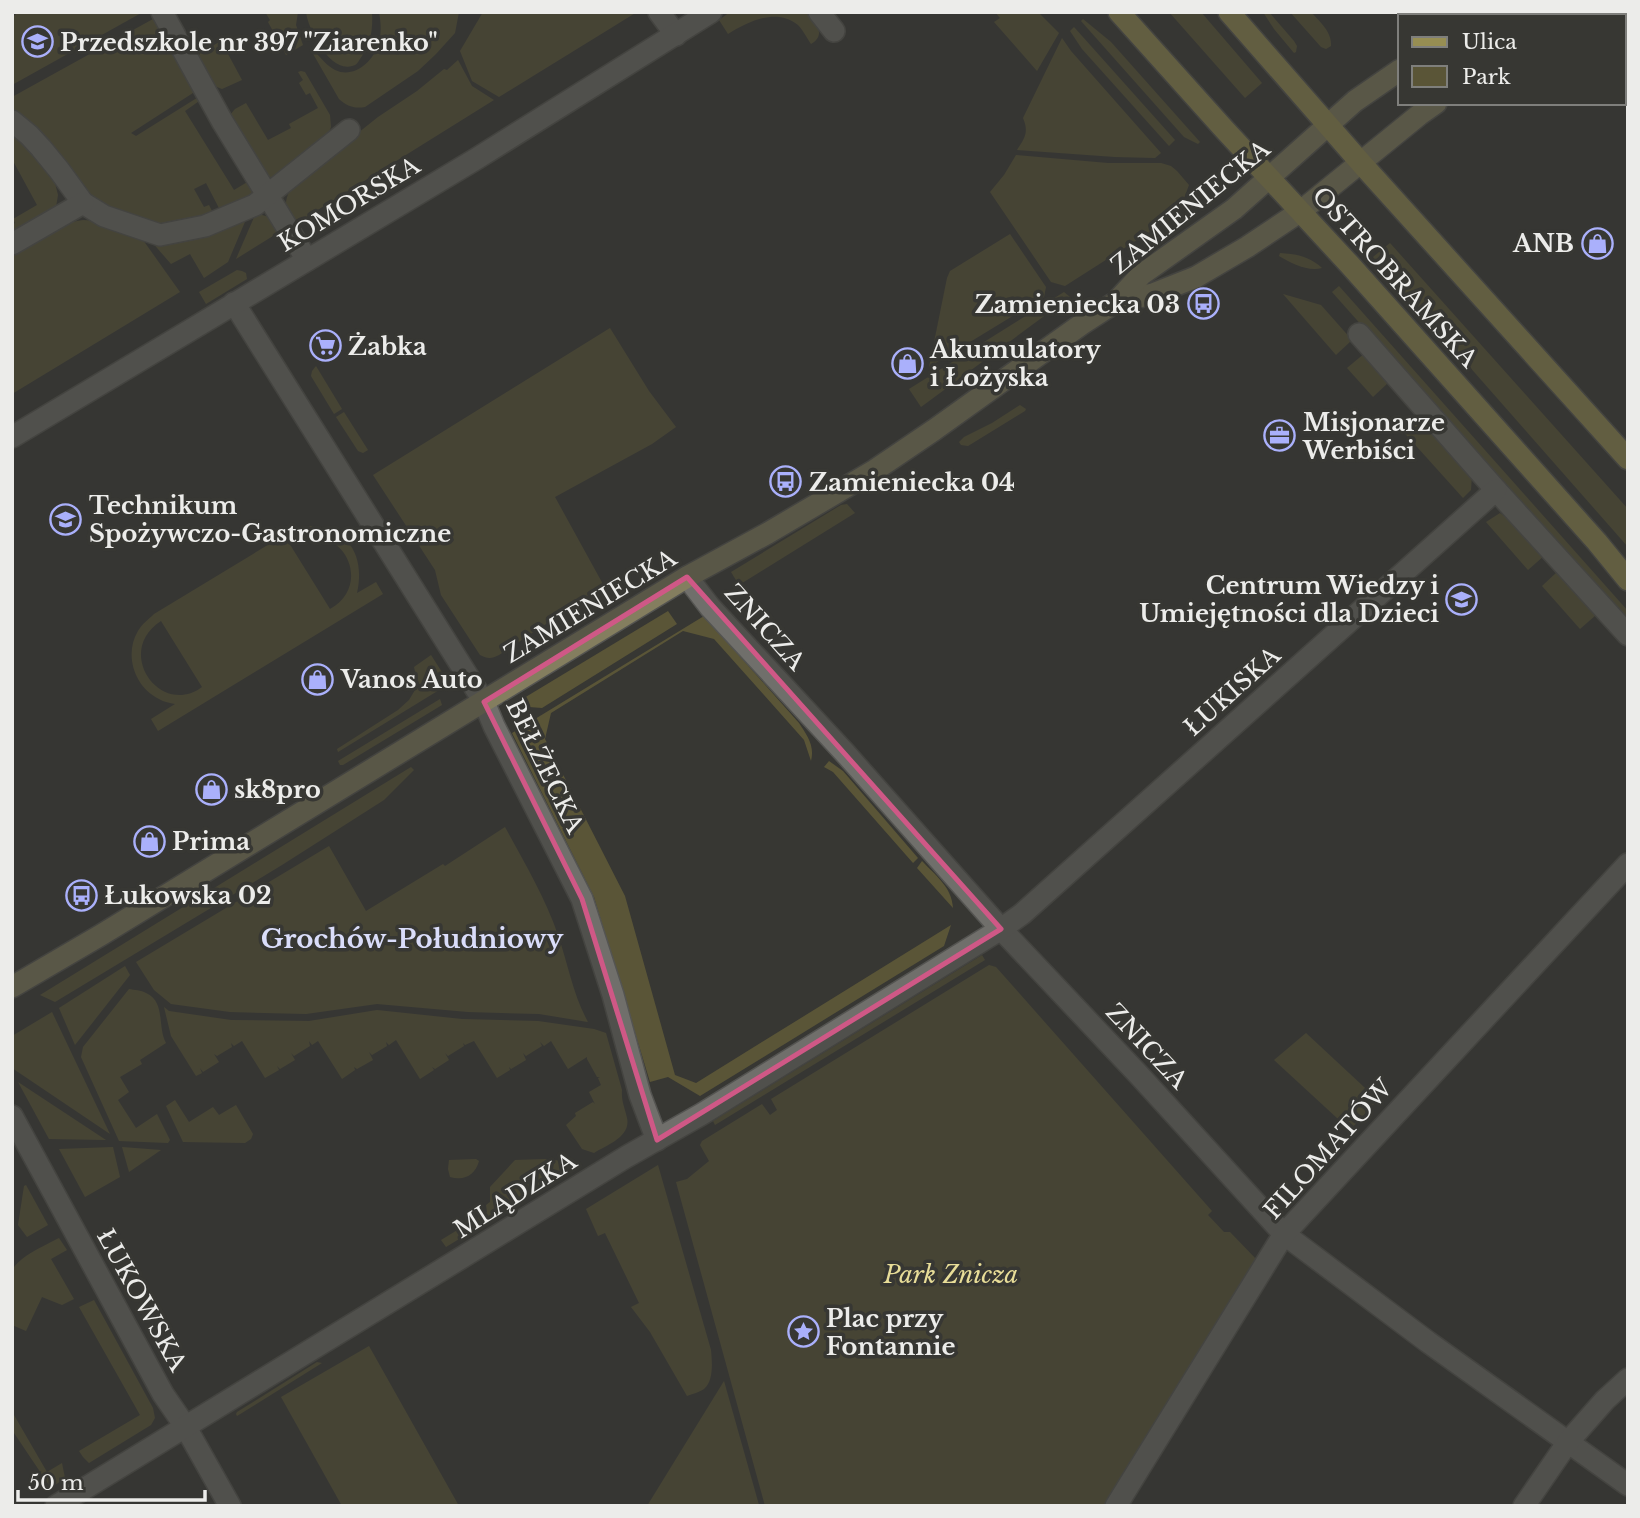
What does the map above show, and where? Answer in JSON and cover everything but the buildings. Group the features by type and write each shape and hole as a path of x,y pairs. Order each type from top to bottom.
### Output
{"main road":[{"name":"OSTROBRAMSKA","path":"1119,12 1588,532 1628,580"},
{"name":"OSTROBRAMSKA","path":"1229,12 1361,163 1628,458"}],"street":[{"path":"162,12 222,121 307,260"},
{"path":"659,12 676,35"},
{"name":"KOMORSKA","path":"12,437 485,153 711,12"},
{"path":"819,12 834,31"},
{"name":"ZAMIENIECKA","path":"12,987 687,577 768,533 929,435 1116,302 1141,275 1234,209 1355,101 1398,71"},
{"name":"ZAMIENIECKA","path":"1116,302 1153,294 1196,277 1247,247 1300,211 1433,105"},
{"path":"12,121 41,148 83,203 104,216 160,235 205,226 255,205 349,130"},
{"path":"12,244 83,203"},
{"name":"BEŁŻECKA","path":"234,303 484,702 582,899 613,995 640,1095 657,1140"},
{"path":"1359,334 1628,635"},
{"name":"ŁUKISKA","path":"1001,929 1022,914 1496,490"},
{"name":"ZNICZA","path":"687,577 710,607 845,752 1001,929 1284,1234 1428,1342 1628,1485"},
{"name":"FILOMATÓW","path":"1116,1506 1284,1234 1628,864"},
{"name":"MLĄDZKA","path":"56,1506 626,1157 714,1107 1001,929"},
{"name":"ŁUKOWSKA","path":"12,1116 163,1394 185,1426 230,1506"},
{"path":"1524,1506 1568,1441 1628,1379"}],"highlighted area":[{"path":"687,577 1001,929 657,1140 582,899 484,702"}],"green space":[{"name":"Przedszkole nr 397 \"Ziarenko\"","path":"18,12 143,12 12,85 12,18"},
{"path":"265,12 298,12 296,25 303,45 286,55"},
{"path":"306,12 372,12 369,42 357,63 344,66 328,56 311,29"},
{"path":"379,12 459,12 455,33 418,71 365,107 357,108 339,99 312,52 332,68 342,72 355,71 367,63 375,51 381,29"},
{"path":"483,12 637,12 499,97 472,81 460,51"},
{"path":"730,12 805,12 816,23 819,32 811,44 798,25 781,17 771,17 753,21 728,34 719,20"},
{"path":"995,12 1038,12 1059,33 1037,71 994,22 1000,18"},
{"path":"1169,12 1201,12 1262,83 1245,98"},
{"path":"1263,12 1269,12 1294,41 1296,52 1294,53 1274,29"},
{"path":"1290,12 1311,12 1322,23 1331,46 1326,49 1321,47"},
{"path":"153,19 158,21 196,91 131,133 136,136 200,96 202,99 185,111 234,190 249,181 256,190 252,196 221,212 206,183 194,189 204,207 209,205 214,215 166,226 122,215 87,192 12,112 12,97"},
{"path":"1083,19 1111,42 1200,142 1198,144 1184,137 1081,21"},
{"path":"1074,27 1175,140 1169,146 1082,49 1070,31"},
{"path":"1062,38 1161,153 1155,158 1017,150 1025,135 1023,118"},
{"path":"221,41 242,80 222,89 212,85 198,58 200,53"},
{"path":"458,60 472,86 494,100 300,221 290,214 286,201 293,185 378,117"},
{"path":"298,72 305,72 330,115 331,127 328,135 274,178 269,177 264,173 230,115 246,103 268,140 291,128 289,124 318,108 310,93 306,95 299,83 303,80"},
{"path":"12,130 55,183 58,195 56,207 12,234 12,225 15,223 13,219 37,205 12,159"},
{"path":"1016,155 1108,163 1161,163 1171,166 1189,185 1180,209 1170,219 1065,286 1051,282 990,192"},
{"path":"255,215 275,219 281,231 236,259"},
{"path":"247,217 228,262 204,278 190,254 171,264 151,241"},
{"path":"99,221 143,240 180,292 12,394 12,253 66,223"},
{"path":"1010,234 1046,287 1044,297 929,367 950,271"},
{"path":"1390,243 1628,509 1628,547 1373,257"},
{"path":"1280,253 1302,256 1322,268 1300,266 1279,256"},
{"path":"237,270 246,273 247,279 206,304 199,292"},
{"path":"1339,286 1628,611 1628,625 1332,292"},
{"path":"1064,292 1070,297 921,407 909,389"},
{"path":"1283,294 1321,305 1352,340 1336,355"},
{"path":"610,328 649,391 676,427 652,444 555,497 604,586 499,655 485,657 480,655 441,595 435,570 373,475"},
{"path":"1365,353 1390,381 1373,397 1347,368"},
{"path":"316,366 342,409 334,414 311,376"},
{"path":"1020,405 1025,411 968,446 959,442 964,437"},
{"path":"344,412 368,450 363,453 358,451 336,417"},
{"path":"1418,412 1472,474 1471,490 1463,498 1400,428"},
{"path":"847,504 855,513 739,585 731,572 841,505"},
{"path":"1508,512 1545,555 1528,570 1486,522 1500,513 1504,516"},
{"path":"298,528 325,528 345,539 352,547 359,568 357,593 376,582 383,594 158,731 151,719 175,704 150,694 138,678 132,650 140,628 154,614","holes":["312,536 337,545 350,566 348,589 341,600 330,609 289,543","161,621 202,687 186,694 172,694 158,688 148,677 142,664 141,649 147,634"]},
{"path":"1557,572 1596,615 1580,629 1542,586"},
{"path":"668,611 677,624 542,708 529,707 524,698"},
{"path":"704,616 799,723 811,746 811,761 804,740 714,639 683,631 551,713 545,739 625,896 675,1075 696,1083 951,925 944,946 700,1096 668,1077 650,1082 594,897 512,733"},
{"path":"431,655 447,680 444,687 338,752 337,749 409,700 418,685 414,667"},
{"path":"440,699 442,705 340,765 338,761"},
{"path":"829,761 843,771 918,858 913,863 833,772 824,767"},
{"path":"411,767 414,770 384,800 282,865 55,1002 40,995"},
{"path":"505,827 547,907 578,1001 588,1022 539,1014 468,1012 377,1004 306,1014 230,1012 171,1004 154,990 136,962 329,846 366,911 443,864 445,866"},
{"path":"922,861 950,894 953,908 917,868"},
{"path":"982,955 985,960 715,1125 713,1121"},
{"name":"Park Znicza","path":"989,965 996,967 1212,1211 1208,1215 1224,1232 1230,1232 1257,1260 1109,1506 765,1506 676,1182 687,1179 709,1161 700,1145 702,1141 762,1104 770,1115 777,1110 771,1099"},
{"path":"125,966 130,975 75,1045 59,1008"},
{"path":"129,989 144,992 156,1002 166,1043 140,1060 142,1064 120,1077 129,1092 118,1100 136,1128 157,1114 170,1140 168,1143 119,1141 81,1057 83,1047"},
{"path":"164,1007 169,1011 231,1020 309,1021 377,1010 462,1019 538,1021 594,1029 606,1033 622,1090 627,1125 617,1140 594,1153 582,1149 566,1125 576,1116 575,1113 593,1102 595,1104 589,1092 601,1085 598,1078 600,1077 597,1077 587,1057 568,1069 551,1041 544,1046 540,1042 542,1046 526,1056 523,1053 526,1060 511,1069 509,1067 510,1070 497,1078 474,1041 465,1045 463,1043 464,1046 448,1056 445,1053 449,1060 435,1069 432,1067 434,1070 420,1079 396,1040 389,1045 386,1042 387,1046 372,1055 369,1052 373,1060 357,1069 354,1067 355,1070 342,1079 318,1041 312,1045 309,1041 310,1046 294,1056 291,1053 295,1060 280,1069 277,1066 279,1070 265,1078 242,1041 234,1046 231,1043 232,1047 217,1056 214,1054 219,1062 203,1072 200,1068 202,1073 196,1076 171,1036"},
{"path":"52,1012 110,1134 12,1068 12,1036"},
{"path":"1306,1033 1378,1100 1350,1130 1274,1060"},
{"path":"18,1082 106,1140 49,1139"},
{"path":"175,1100 189,1122 213,1107 219,1115 236,1105 253,1134 251,1139 245,1143 183,1142 166,1106"},
{"path":"113,1147 120,1177 85,1197 59,1149"},
{"path":"122,1147 161,1150 129,1172"},
{"path":"545,1159 564,1163 571,1171 446,1247 441,1240 487,1212 490,1187 515,1160"},
{"path":"449,1160 479,1161 477,1166 469,1176 450,1177"},
{"path":"658,1165 711,1350 712,1371 707,1385 687,1396 650,1332 631,1307 639,1303 605,1233 598,1236 586,1209"},
{"path":"26,1185 48,1225 27,1237 18,1225"},
{"path":"59,1238 67,1250 51,1259 74,1299 62,1305 42,1297 26,1331 12,1325 13,1269 27,1255"},
{"path":"94,1300 153,1408 155,1418 151,1425 89,1463 79,1451 140,1415 79,1307"},
{"path":"369,1346 459,1506 342,1506 281,1397"},
{"path":"317,1362 322,1363 237,1416 237,1412"},
{"path":"724,1381 759,1505 647,1506"},
{"path":"14,1415 47,1472 62,1463 65,1478 51,1488 12,1430"}],"place":[{"name":"Przedszkole nr 397 \"Ziarenko\"","path":"37,42"},
{"name":"ANB","path":"1597,243"},
{"name":"Zamieniecka 03","path":"1203,304"},
{"name":"Żabka","path":"325,346"},
{"name":"Akumulatory i Łożyska","path":"907,363"},
{"name":"Misjonarze Werbiści","path":"1280,436"},
{"name":"Zamieniecka 04","path":"786,482"},
{"name":"Technikum Spożywczo-Gastronomiczne","path":"66,519"},
{"name":"Centrum Wiedzy i Umiejętności dla Dzieci","path":"1462,599"},
{"name":"Vanos Auto","path":"318,679"},
{"name":"sk8pro","path":"211,789"},
{"name":"Prima","path":"149,841"},
{"name":"Łukowska 02","path":"81,895"},
{"name":"Plac przy Fontannie","path":"803,1332"}],"district":[{"name":"Grochów-Południowy","path":"412,939"}]}
